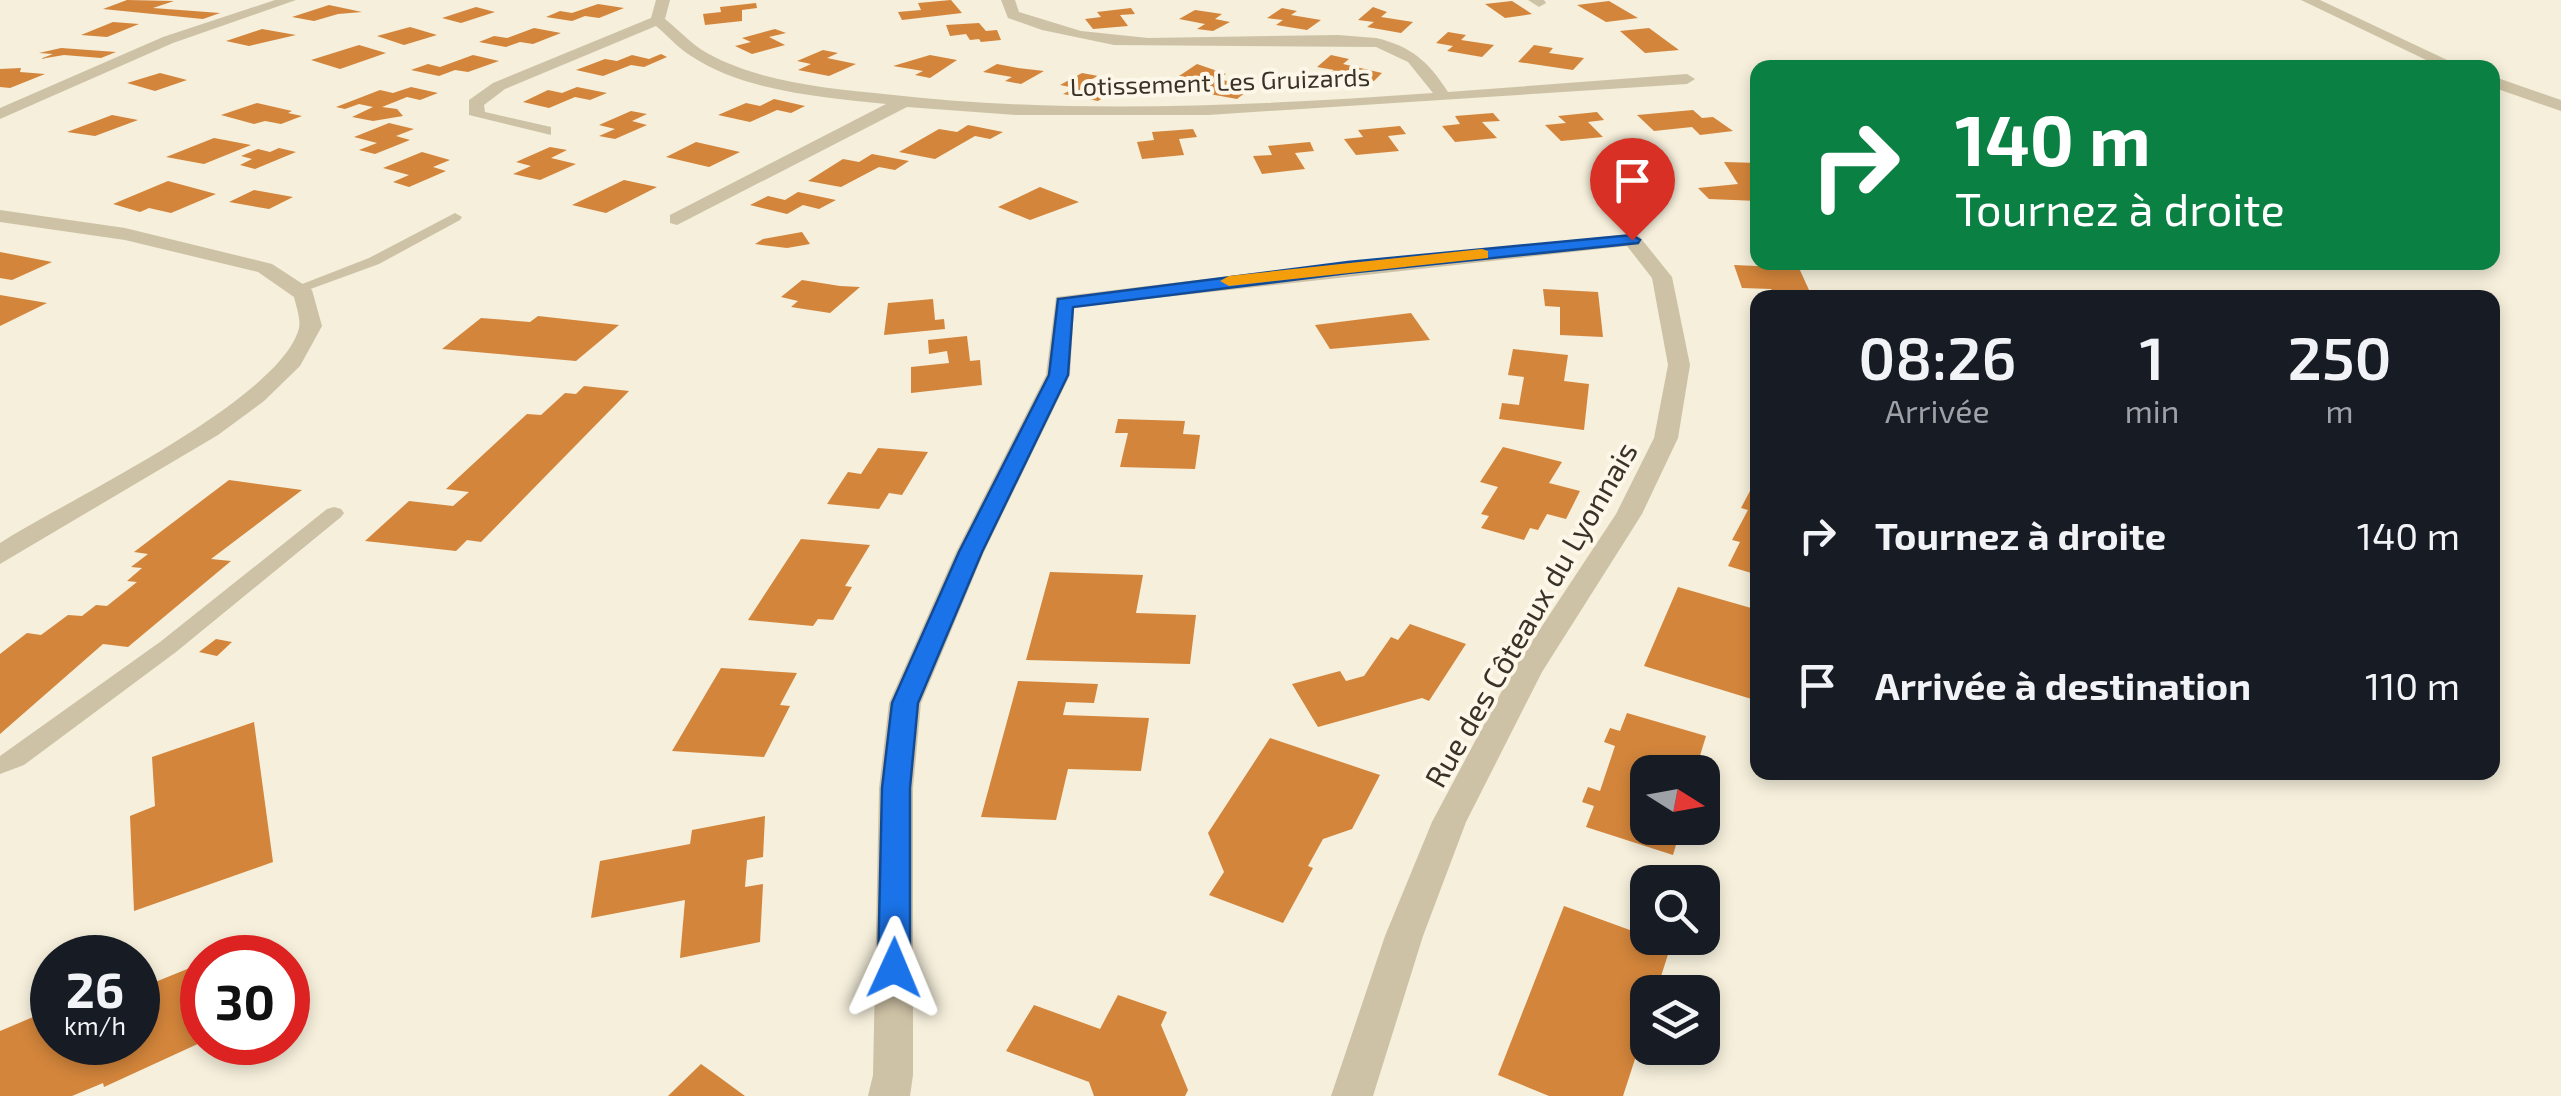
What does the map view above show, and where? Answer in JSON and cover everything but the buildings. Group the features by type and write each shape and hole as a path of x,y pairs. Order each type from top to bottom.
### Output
{"street":[{"path":"0,114 168,40 289,0"},
{"path":"545,131 477,115 474,104 499,86 658,20 663,0"},
{"name":"Lotissement Les Gruizards","path":"1008,0 1013,15 1098,42 1174,46 1332,40 1389,46 1421,62 1443,96"},
{"path":"2308,0 2439,60"},
{"name":"Lotissement Les Gruizards","path":"658,20 701,56 751,75 903,102 1073,112 1172,112 1687,78"},
{"path":"2500,84 2561,106"},
{"path":"677,219 903,102"},
{"path":"0,216 125,234 241,262 286,276 309,302 306,338 296,357 245,408 0,554"},
{"name":"Rue des Côteaux du Lyonnais","path":"889,1096 893,1075 896,788 905,703 970,552 1058,375 1064,302 1632,240 1662,277 1679,365 1666,438 1629,514 1528,670 1449,822 1404,936 1352,1096"}],"lane":[{"path":"300,288 374,262 455,216"},
{"path":"0,765 16,759 168,647 334,513"}],"slow traffic":[{"path":"1229,281 1482,255"}],"route":[{"path":"894,968 896,788 905,703 970,552 1058,375 1064,302 1632,240"}]}
